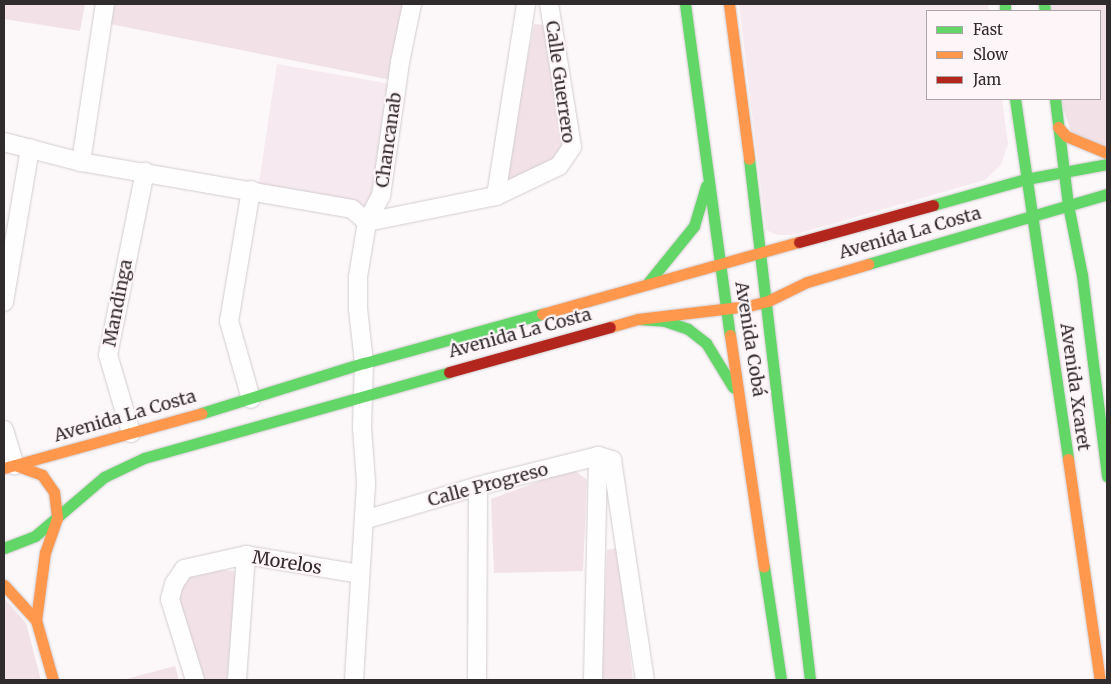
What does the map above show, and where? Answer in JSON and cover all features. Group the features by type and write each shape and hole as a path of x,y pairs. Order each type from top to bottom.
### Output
{"main road":[{"name":"Avenida Cobá","path":"686,4 720,264 728,307 781,680"},
{"path":"720,4 729,8"},
{"name":"Avenida Cobá","path":"729,8 768,301 810,680"},
{"name":"Avenida Xcaret","path":"1015,100 1100,680"},
{"name":"Avenida Xcaret","path":"1055,100 1068,204 1082,275 1107,476"},
{"path":"1058,127 1066,136 1107,153"},
{"name":"Avenida La Costa","path":"10,466 251,399 364,362 1026,179 1063,170 1107,164"},
{"path":"646,284 694,226 709,178"},
{"name":"Avenida La Costa","path":"4,548 35,536 104,477 144,458 632,314 728,307 768,301 807,282 1107,194"},
{"path":"623,291 632,314 665,321 688,329 706,343 719,361 741,403"},
{"path":"10,466 42,475 54,492 56,518 46,552 36,620 54,680"},
{"path":"755,498 769,523"},
{"path":"784,548 798,573"},
{"path":"4,585 36,620"},
{"path":"1097,655 1107,680"}],"street":[{"path":"80,162 105,4"},
{"name":"Chancanab","path":"362,395 364,362 358,309 358,277 367,222 381,196 400,62 412,4"},
{"path":"496,196 526,4"},
{"name":"Calle Guerrero","path":"367,222 496,196 559,166 572,148 549,4"},
{"path":"4,142 80,162 251,190 352,209 367,222"},
{"path":"4,302 30,148"},
{"name":"Mandinga","path":"131,432 108,355 145,172"},
{"path":"251,190 229,321 251,399"},
{"path":"354,680 366,482 362,395"},
{"path":"4,430 10,466"},
{"path":"593,680 605,458"},
{"path":"605,458 645,680"},
{"name":"Calle Progreso","path":"364,520 478,486 605,458"},
{"path":"477,680 478,486"},
{"path":"238,680 246,556"},
{"name":"Morelos","path":"195,680 170,599 174,584 184,569 246,556 359,574"}],"shaded area":[{"path":"4,4 85,4 80,31 4,19"},
{"path":"113,4 405,4 391,80 110,24"},
{"path":"739,4 988,4 989,10 926,10 926,100 1002,100 1008,144 1001,165 985,180 793,235 777,235 766,230"},
{"path":"1047,4 1107,4 1107,147 1074,140 1060,100 1101,100 1101,10 1048,10"},
{"path":"534,24 546,25 563,153 552,165 510,184 506,174"},
{"path":"277,64 396,85 374,210 258,189"},
{"path":"573,469 587,480 583,571 494,573 491,499"},
{"path":"617,548 633,680 601,680 607,550"},
{"path":"216,570 237,571 227,680 203,680 178,611 180,594 188,575"},
{"path":"4,598 26,623 41,680 4,680"},
{"path":"175,666 179,680 122,680"}],"traffic: fast":[{"path":"685,4 730,335"},
{"path":"1005,4 1005,10"},
{"path":"1044,4 1045,10"},
{"path":"1015,100 1068,459"},
{"path":"1055,100 1068,205 1082,275 1107,476"},
{"path":"749,159 810,680"},
{"path":"933,205 1026,179 1107,164"},
{"path":"647,284 694,226 706,186"},
{"path":"868,264 1107,194"},
{"path":"202,413 364,363 542,314"},
{"path":"638,319 665,321 688,329 706,343 733,387"},
{"path":"4,548 35,536 104,477 144,458 449,372"},
{"path":"764,567 781,680"}],"traffic: slow":[{"path":"729,4 749,159"},
{"path":"1058,127 1066,136 1107,153"},
{"path":"542,314 799,242"},
{"path":"610,327 638,319 748,306 768,301 807,282 868,264"},
{"path":"730,335 764,567"},
{"path":"4,468 202,413"},
{"path":"1068,459 1100,680"},
{"path":"15,465 42,475 54,492 57,518 45,552 36,620 53,680"},
{"path":"4,585 36,620"}],"traffic: jam":[{"path":"799,242 933,205"},
{"path":"449,372 610,327"}]}
